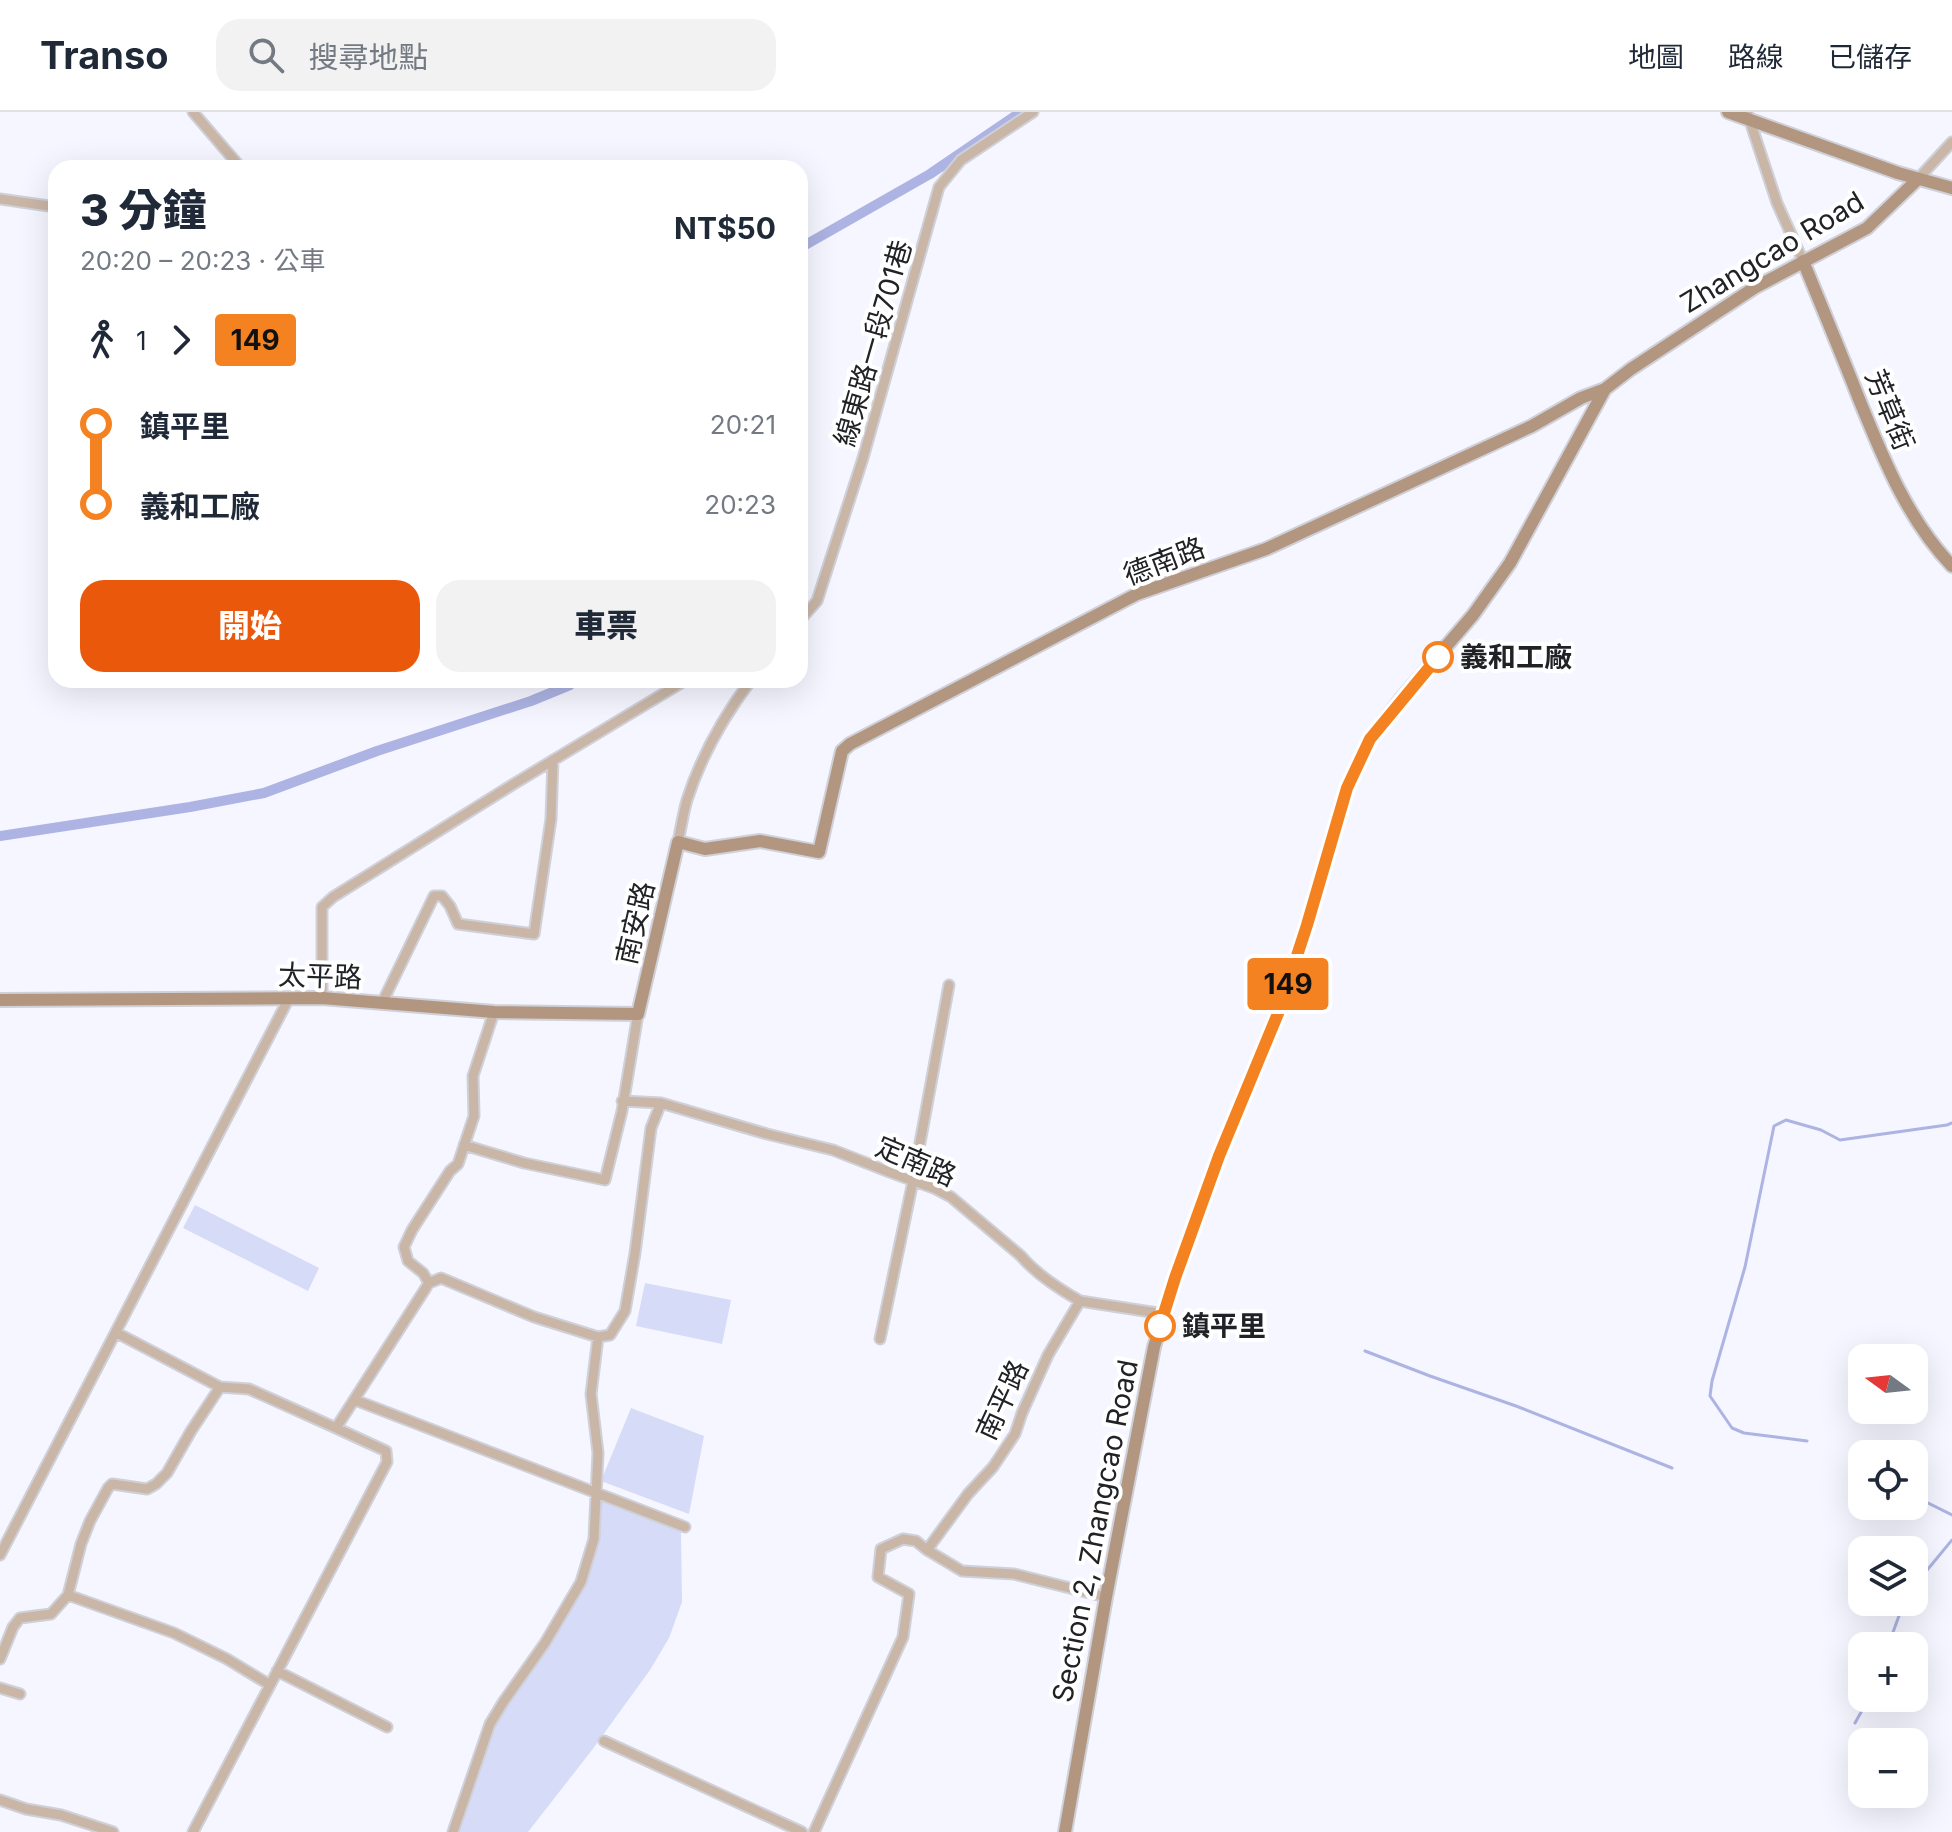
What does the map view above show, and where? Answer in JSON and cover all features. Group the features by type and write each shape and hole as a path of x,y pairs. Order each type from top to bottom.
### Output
{"street":[{"path":"193,112 234,160"},
{"name":"線東路一段701巷","path":"808,611 817,601 863,458 939,187 961,160 1033,112"},
{"path":"1728,112 1749,116 1918,179 1952,188"},
{"path":"1749,116 1777,203 1803,261"},
{"name":"Zhangcao Road","path":"1605,389 1754,288 1867,228 1952,142"},
{"path":"0,199 48,206"},
{"name":"芳草街","path":"1803,261 1885,462 1917,521 1952,566"},
{"name":"德南路","path":"678,842 705,849 760,841 819,852 842,751 850,744 1137,594 1266,549 1605,389"},
{"name":"Section 2, Zhangcao Road","path":"1065,1832 1154,1347 1219,1156 1279,1011 1347,788 1370,739 1495,585 1521,544 1605,389"},
{"path":"322,998 322,907 333,897 671,688"},
{"path":"678,842 687,800 702,763 721,723 745,688"},
{"path":"382,1003 434,896 442,896 458,924 534,934 551,819 553,760"},
{"name":"南安路","path":"638,1014 678,842"},
{"path":"880,1339 949,985"},
{"path":"0,1555 289,998"},
{"name":"太平路","path":"0,1000 322,998 494,1012 638,1014"},
{"path":"429,1283 423,1273 408,1261 404,1247 419,1218 458,1164 474,1116 473,1076 494,1012"},
{"path":"464,1145 524,1163 605,1180 622,1111 638,1014"},
{"name":"定南路","path":"622,1101 661,1103 833,1150 936,1189 951,1197 1029,1265 1080,1301 1164,1314"},
{"path":"336,1428 429,1283 441,1278 534,1317 598,1337 610,1335 625,1311 651,1128 661,1103"},
{"name":"南平路","path":"927,1550 968,1494 993,1467 1015,1434 1048,1355 1080,1301"},
{"path":"117,1333 220,1387 249,1389 386,1451 387,1462 193,1832"},
{"path":"453,1832 490,1724 545,1643 581,1582 594,1539 598,1453 591,1394 598,1337"},
{"path":"0,1659 20,1618 51,1614 68,1595 81,1544 108,1488 112,1484 147,1489 156,1484 167,1473 220,1387"},
{"path":"355,1400 685,1527"},
{"path":"814,1832 903,1637 909,1594 878,1577 881,1549 903,1539 916,1541 962,1571 1014,1574 1106,1597"},
{"path":"68,1595 174,1633 270,1685"},
{"path":"277,1672 387,1727"},
{"path":"0,1688 20,1694"},
{"path":"604,1741 802,1832"},
{"path":"0,1800 113,1832"}],"shaded area":[{"path":"195,1205 319,1268 308,1291 183,1228"},
{"path":"645,1283 731,1300 722,1344 636,1326"},
{"path":"631,1408 704,1436 689,1514 601,1481"},
{"path":"597,1495 681,1532 682,1602 669,1638 650,1670 592,1750 528,1832 450,1832 479,1739 503,1695 549,1633 590,1552"}],"waterway":[{"path":"808,243 930,174 1021,112"},
{"path":"1273,552 1298,541"},
{"path":"0,836 264,793 563,688"},
{"path":"1807,1441 1744,1433 1732,1428 1710,1396 1745,1267 1774,1126 1786,1120 1821,1130 1840,1140 1952,1123"},
{"path":"1365,1351 1672,1468"},
{"path":"1928,1503 1952,1515"},
{"path":"1928,1569 1952,1540"},
{"path":"1893,1632 1899,1616"},
{"path":"1855,1723 1861,1712"}],"bus line":[{"name":"149","path":"1160,1326 1219,1156 1279,1011 1347,788 1359,759 1370,739 1438,657"}],"place":[{"name":"義和工廠","path":"1438,657"},
{"name":"鎮平里","path":"1160,1326"}]}
